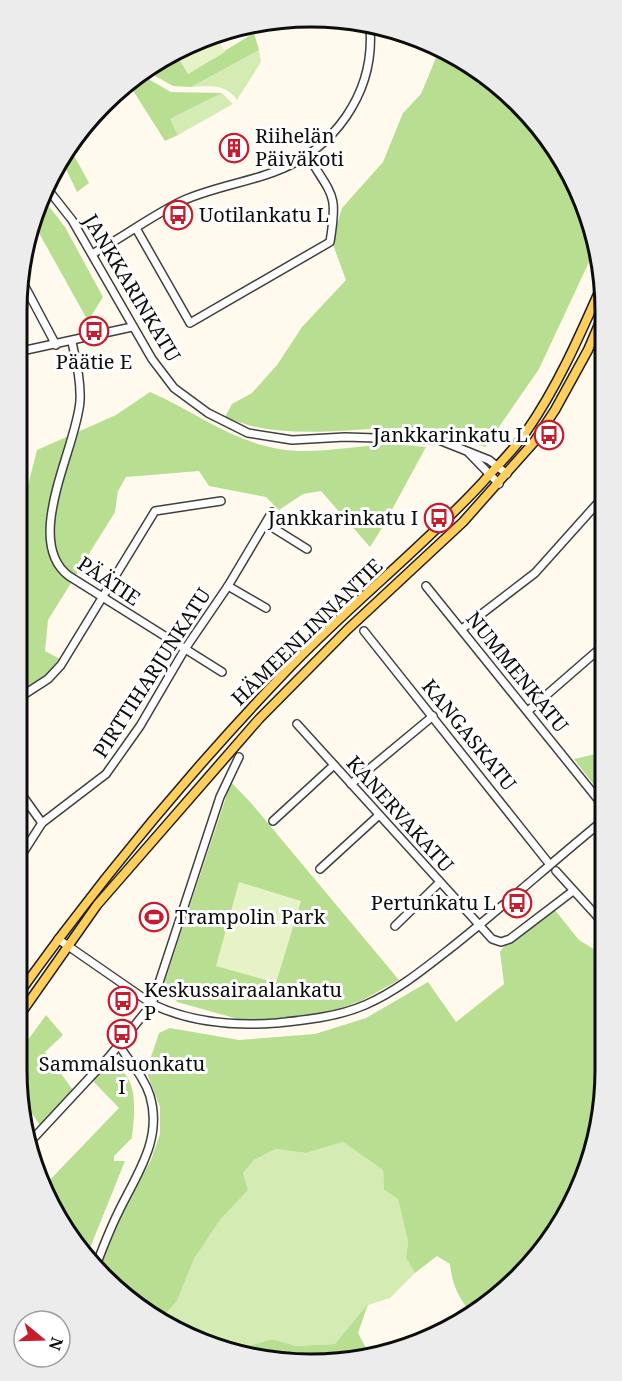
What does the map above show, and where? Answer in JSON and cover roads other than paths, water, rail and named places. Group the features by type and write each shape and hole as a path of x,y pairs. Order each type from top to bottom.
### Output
{"main road":[{"name":"HÄMEENLINNANTIE","path":"27,981 58,939 167,805 250,711 338,620 454,513 525,434 554,390 595,302"},
{"name":"HÄMEENLINNANTIE","path":"27,1004 97,905 259,719 300,675 426,558 499,484 534,442 555,410 595,334"}],"street":[{"path":"92,254 137,230 183,201 275,172 308,156 330,138 356,102 366,78 370,55 370,33"},
{"path":"137,230 190,323 330,243 336,208 327,185 308,156"},
{"name":"JANKKARINKATU","path":"52,195 72,220 152,359 174,387 207,413 248,433 292,440 418,438 439,440 497,466 507,474"},
{"path":"28,292 56,345"},
{"path":"27,350 132,327"},
{"name":"PÄÄTIE","path":"72,342 80,402 52,507 51,543 56,560 64,572 102,598 222,672"},
{"name":"JANKKARINKATU","path":"469,453 499,484"},
{"path":"27,692 48,679 61,665 155,511 221,501"},
{"path":"462,629 535,573 595,506"},
{"name":"PIRTTIHARJUNKATU","path":"27,846 42,823 106,774 140,726 184,649 228,586 267,524 272,512"},
{"path":"267,524 307,549"},
{"path":"228,586 266,608"},
{"name":"NUMMENKATU","path":"426,586 595,795"},
{"name":"KANGASKATU","path":"364,631 547,861"},
{"path":"528,711 595,653"},
{"path":"351,783 433,716"},
{"name":"KANERVAKATU","path":"297,724 378,816 492,939 501,942 510,939 573,891"},
{"path":"35,1136 119,1045 152,1005 220,797 239,757"},
{"path":"273,821 334,765"},
{"path":"27,803 42,823"},
{"path":"320,869 378,816"},
{"path":"58,939 152,1005 200,1019 245,1025 319,1019 365,1005 408,981 479,926 595,827"},
{"path":"556,871 595,914"},
{"path":"395,926 439,883"},
{"path":"99,1259 117,1215 148,1153 154,1127 150,1096 142,1077 119,1045"}],"place":[{"name":"Riihelän Päiväkoti","path":"234,148"},
{"name":"Uotilankatu L","path":"178,215"},
{"name":"Päätie E","path":"94,331"},
{"name":"Jankkarinkatu L","path":"549,435"},
{"name":"Jankkarinkatu I","path":"439,518"},
{"name":"Pertunkatu L","path":"517,903"},
{"name":"Trampolin Park","path":"154,917"},
{"name":"Keskussairaalankatu P","path":"123,1001"},
{"name":"Sammalsuonkatu I","path":"122,1034"}]}
